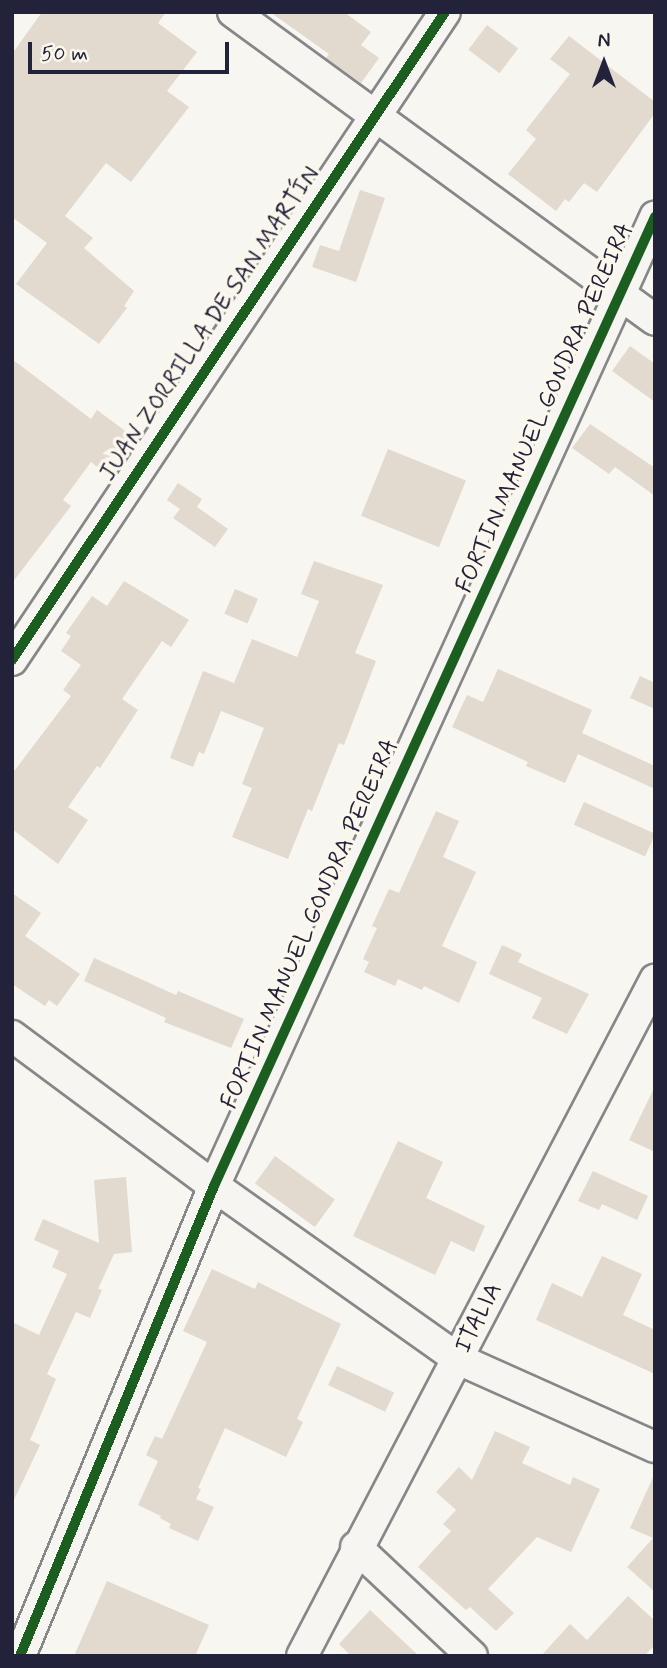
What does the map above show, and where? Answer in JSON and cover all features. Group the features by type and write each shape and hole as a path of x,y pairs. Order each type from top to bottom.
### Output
{"street":[{"path":"233,12 372,117 619,297 655,320"},
{"name":"JUAN ZORRILLA DE SAN MARTÍN","path":"12,660 372,117 445,12"},
{"name":"FORTIN MANUEL GONDRA PEREIRA","path":"20,1656 214,1186 655,217"},
{"name":"ITALIA","path":"302,1656 356,1547 458,1359 655,980"},
{"path":"12,1036 214,1186 458,1359 655,1447"},
{"path":"356,1547 472,1656"}],"building":[{"path":"42,12 166,12 158,23 197,52 167,91 189,107 131,182 106,163 65,216 93,238 84,248 134,291 124,306 127,308 99,344 16,284 47,243 12,217 12,54"},
{"path":"270,12 344,12 371,32 361,45 379,58 361,83 326,58 329,54"},
{"path":"487,25 518,48 499,73 468,50"},
{"path":"569,36 655,102 655,113 597,192 584,183 569,202 565,199 556,211 508,174 536,139 526,130 570,74 550,59"},
{"path":"360,190 385,198 356,282 312,267 320,245 339,251"},
{"path":"630,346 655,364 655,402 612,371"},
{"path":"12,359 91,419 97,410 128,433 100,469 91,462 63,500 71,506 12,583"},
{"path":"590,424 655,468 655,496 615,467 609,474 572,448"},
{"path":"388,449 466,480 439,547 361,516"},
{"path":"178,483 202,499 197,507 228,529 215,547 173,518 180,509 167,500"},
{"path":"314,561 383,585 355,653 376,661 344,745 339,743 312,811 308,809 288,859 232,837 252,788 242,784 264,728 221,711 204,754 199,752 193,767 170,758 203,671 234,683 252,639 297,657 319,601 301,594"},
{"path":"124,581 189,620 171,647 162,641 122,699 138,710 100,768 97,766 68,807 88,820 58,864 12,829 12,774 71,696 63,690 81,665 61,651 71,636 66,633 92,596 107,606"},
{"path":"235,589 258,599 247,624 224,614"},
{"path":"498,669 592,710 582,733 655,766 655,789 578,754 565,783 526,766 528,762 452,727 467,695 483,702"},
{"path":"640,676 655,683 655,709 630,698"},
{"path":"584,802 655,834 645,857 574,825"},
{"path":"436,811 459,821 443,857 476,872 442,946 477,962 459,1003 424,986 422,990 398,979 395,986 364,972 369,962 363,959 377,928 372,926 389,889 399,893"},
{"path":"12,893 41,913 25,936 80,974 57,1006 49,1000 45,1006 12,984"},
{"path":"502,945 522,954 518,962 589,994 567,1034 532,1018 542,998 489,974"},
{"path":"94,958 176,995 178,991 244,1019 231,1048 164,1022 166,1018 84,981"},
{"path":"655,1086 655,1152 629,1140"},
{"path":"398,1141 443,1162 426,1198 485,1226 474,1252 451,1241 435,1275 353,1236"},
{"path":"275,1156 335,1199 315,1227 255,1184"},
{"path":"593,1171 648,1196 637,1220 602,1204 599,1210 578,1201"},
{"path":"126,1177 132,1252 114,1254 98,1289 102,1290 90,1318 76,1312 47,1374 56,1379 30,1440 40,1445 12,1504 12,1322 39,1335 67,1274 52,1267 59,1251 34,1240 43,1219 99,1243 94,1180"},
{"path":"602,1256 642,1274 623,1315 655,1330 655,1374 536,1320 552,1283 582,1297"},
{"path":"212,1269 255,1289 258,1282 341,1324 297,1419 303,1422 286,1457 225,1428 198,1488 201,1489 196,1499 214,1507 198,1541 169,1528 171,1524 160,1518 161,1516 138,1505 158,1461 146,1455 155,1436 162,1439 207,1342 183,1331"},
{"path":"337,1366 394,1393 385,1412 328,1385"},
{"path":"495,1431 530,1447 522,1463 570,1485 573,1477 600,1489 571,1552 537,1537 488,1589 514,1613 496,1631 470,1607 466,1610 418,1567 451,1531 443,1524 456,1510 436,1492 459,1467 472,1480"},
{"path":"655,1473 655,1592 627,1567 653,1538 630,1528"},
{"path":"107,1581 209,1625 195,1656 74,1656"},
{"path":"628,1596 655,1621 655,1645 644,1656 541,1656 570,1624 587,1640"},
{"path":"370,1610 419,1656 351,1656 339,1644"}],"cycle path":[{"path":"12,660 445,12"},
{"path":"20,1656 214,1186 655,217"}]}
